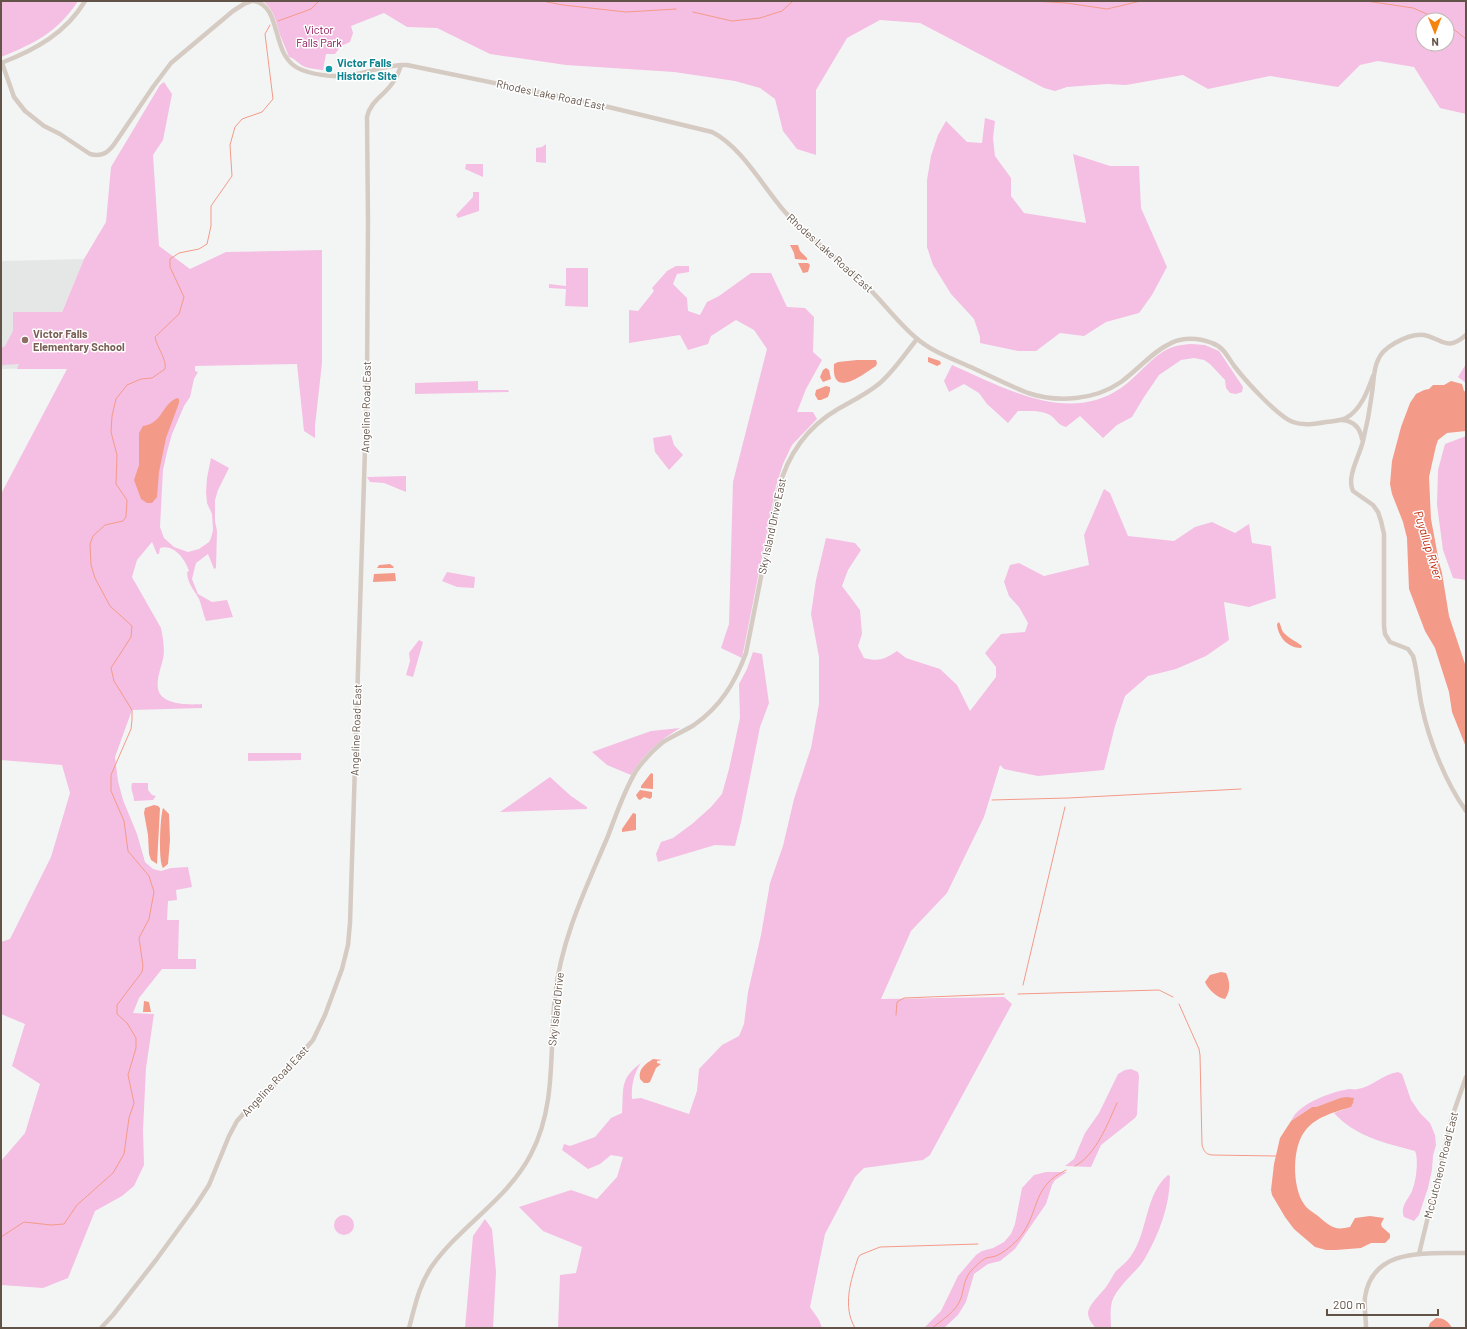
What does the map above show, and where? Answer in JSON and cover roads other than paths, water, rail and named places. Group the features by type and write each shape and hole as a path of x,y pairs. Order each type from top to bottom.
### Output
{"street":[{"path":"2,63 38,47 49,40 60,31 85,1"},
{"name":"Rhodes Lake Road East","path":"2,63 14,96 20,106 32,117 90,154 95,156 104,154 115,144 171,63 233,11 248,2 253,1 261,3 269,11 284,56 298,69 310,73 342,76 357,74 383,67 401,65 596,104 705,129 720,136 737,152 783,210 799,227 866,285 917,339 937,352 1019,389 1037,395 1062,399 1090,395 1117,385 1156,351 1167,344 1178,341 1202,341 1216,344 1222,349 1243,377 1286,419 1303,424 1348,421 1355,424 1361,432 1363,442"},
{"name":"Angeline Road East","path":"101,1328 156,1260 210,1186 229,1136 237,1121 270,1090 313,1040 335,988 346,956 350,923 366,414 368,220 367,117 373,103 396,79 401,65"},
{"path":"1466,335 1449,344 1424,335 1413,335 1390,346 1378,359 1373,376 1371,405 1363,442 1353,470 1351,484 1355,493 1376,508 1381,521 1384,539 1384,604 1386,634 1390,642 1408,649 1413,656 1422,709 1435,749 1455,795 1466,811"},
{"name":"Sky Island Drive East","path":"692,726 709,714 727,694 742,664 746,653 778,490 790,459 800,443 813,428 828,415 856,400 880,383 917,339"},
{"name":"Rhodes Lake Road East","path":"1337,421 1348,417 1358,408 1366,394 1373,376"},
{"name":"Sky Island Drive","path":"409,1328 423,1282 433,1265 446,1249 510,1186 531,1154 545,1120 549,1098 555,995 566,944 579,902 625,794 636,772 654,750 663,742 692,726"},
{"name":"McCutcheon Road East","path":"1419,1254 1452,1117 1466,1077"},
{"path":"1366,1328 1365,1298 1373,1278 1382,1267 1392,1259 1405,1255 1419,1254 1466,1254"}],"water":[{"path":"790,245 798,245 800,251 807,258 807,260 795,259"},
{"path":"798,263 808,263 810,265 808,272 803,273"},
{"path":"928,357 940,361 941,364 937,366 928,362"},
{"path":"876,360 877,363 876,366 856,379 842,383 837,381 834,375 834,364 838,362"},
{"path":"826,368 829,370 831,379 823,382 820,377 823,370"},
{"name":"Puyallup River","path":"1451,381 1462,384 1464,391 1466,392 1466,431 1447,433 1438,440 1429,477 1431,519 1449,616 1466,667 1466,747 1452,712 1449,692 1435,648 1425,631 1409,589 1407,538 1390,484 1392,461 1401,427 1410,403 1416,394 1429,389 1433,385 1444,385"},
{"path":"826,386 830,387 828,397 818,400 815,395 816,390"},
{"path":"177,398 179,399 179,403 166,438 159,472 157,497 152,503 147,503 141,499 134,480 139,465 139,433 143,426 150,424 158,418 168,405"},
{"path":"390,564 394,567 393,568 377,568 379,565"},
{"path":"395,573 396,581 373,582 374,574"},
{"path":"1279,622 1283,632 1302,646 1301,648 1296,648 1284,641 1279,633 1277,624"},
{"path":"651,773 653,774 653,789 641,788 641,786"},
{"path":"640,790 652,792 652,797 650,799 644,797 640,800 638,799 636,795"},
{"path":"154,805 160,808 157,864 151,860 149,854 148,835 144,813 145,808"},
{"path":"163,808 169,814 170,840 168,864 163,868 160,857 160,839"},
{"path":"633,813 636,814 636,830 622,832 622,829"},
{"path":"1221,972 1226,973 1229,983 1229,989 1225,999 1213,993 1205,982 1210,975"},
{"path":"144,1001 149,1002 151,1012 143,1012"},
{"path":"653,1059 662,1060 657,1061 657,1063 661,1064 656,1068 650,1082 644,1083 640,1079 640,1072 645,1065"},
{"path":"1347,1097 1354,1098 1351,1107 1332,1113 1314,1122 1309,1126 1301,1138 1295,1167 1297,1188 1305,1206 1332,1227 1350,1227 1355,1218 1370,1216 1384,1218 1381,1224 1382,1227 1390,1234 1390,1238 1385,1243 1371,1243 1361,1248 1326,1250 1315,1247 1294,1229 1285,1217 1272,1195 1271,1190 1274,1164 1280,1138 1291,1121 1312,1107"},
{"path":"1436,1318 1446,1320 1452,1328 1428,1328 1430,1323"}],"waterway":[{"path":"278,21 311,9 319,1"},
{"path":"542,1 563,5 626,12 676,9"},
{"path":"693,12 732,21 760,18 782,11 793,1"},
{"path":"1032,1 1066,3 1107,9 1141,1"},
{"path":"1366,1 1413,8 1422,12"},
{"path":"1,1237 24,1222 51,1225 64,1224 77,1205 113,1173 124,1154 129,1118 134,1103 128,1075 136,1048 136,1038 127,1023 117,1014 117,1005 142,972 143,966 139,938 149,919 154,892 149,876 128,851 124,821 111,791 111,775 131,729 132,720 132,710 114,681 111,668 131,637 132,626 110,606 95,578 91,565 90,544 93,536 105,525 123,521 126,517 127,500 116,484 117,455 111,432 112,416 116,399 127,385 141,379 152,378 165,369 165,361 155,337 179,314 184,297 170,267 170,259 179,253 199,249 207,244 211,226 211,206 232,176 230,145 235,127 242,119 262,112 273,99 265,34 270,25"},
{"path":"1455,30 1466,39"},
{"path":"992,800 1068,798 1241,789"},
{"path":"1023,985 1065,807"},
{"path":"1018,994 1159,990 1173,997"},
{"path":"896,1015 897,1002 904,998 1004,994"},
{"path":"1179,1004 1199,1049 1202,1145 1204,1151 1212,1155 1276,1156"},
{"path":"1075,1166 1095,1147 1117,1103"},
{"path":"932,1328 949,1315 959,1303 965,1281 970,1272 984,1259 996,1256 1005,1251 1021,1236 1042,1190 1055,1176 1066,1170"},
{"path":"855,1328 851,1320 848,1302 853,1275 860,1255 880,1247 978,1244"}],"place":[{"name":"Victor Falls Historic Site","path":"329,69"},
{"name":"Victor Falls Elementary School","path":"25,340"}],"park label":[{"name":"Victor Falls Park","path":"319,36"}]}
